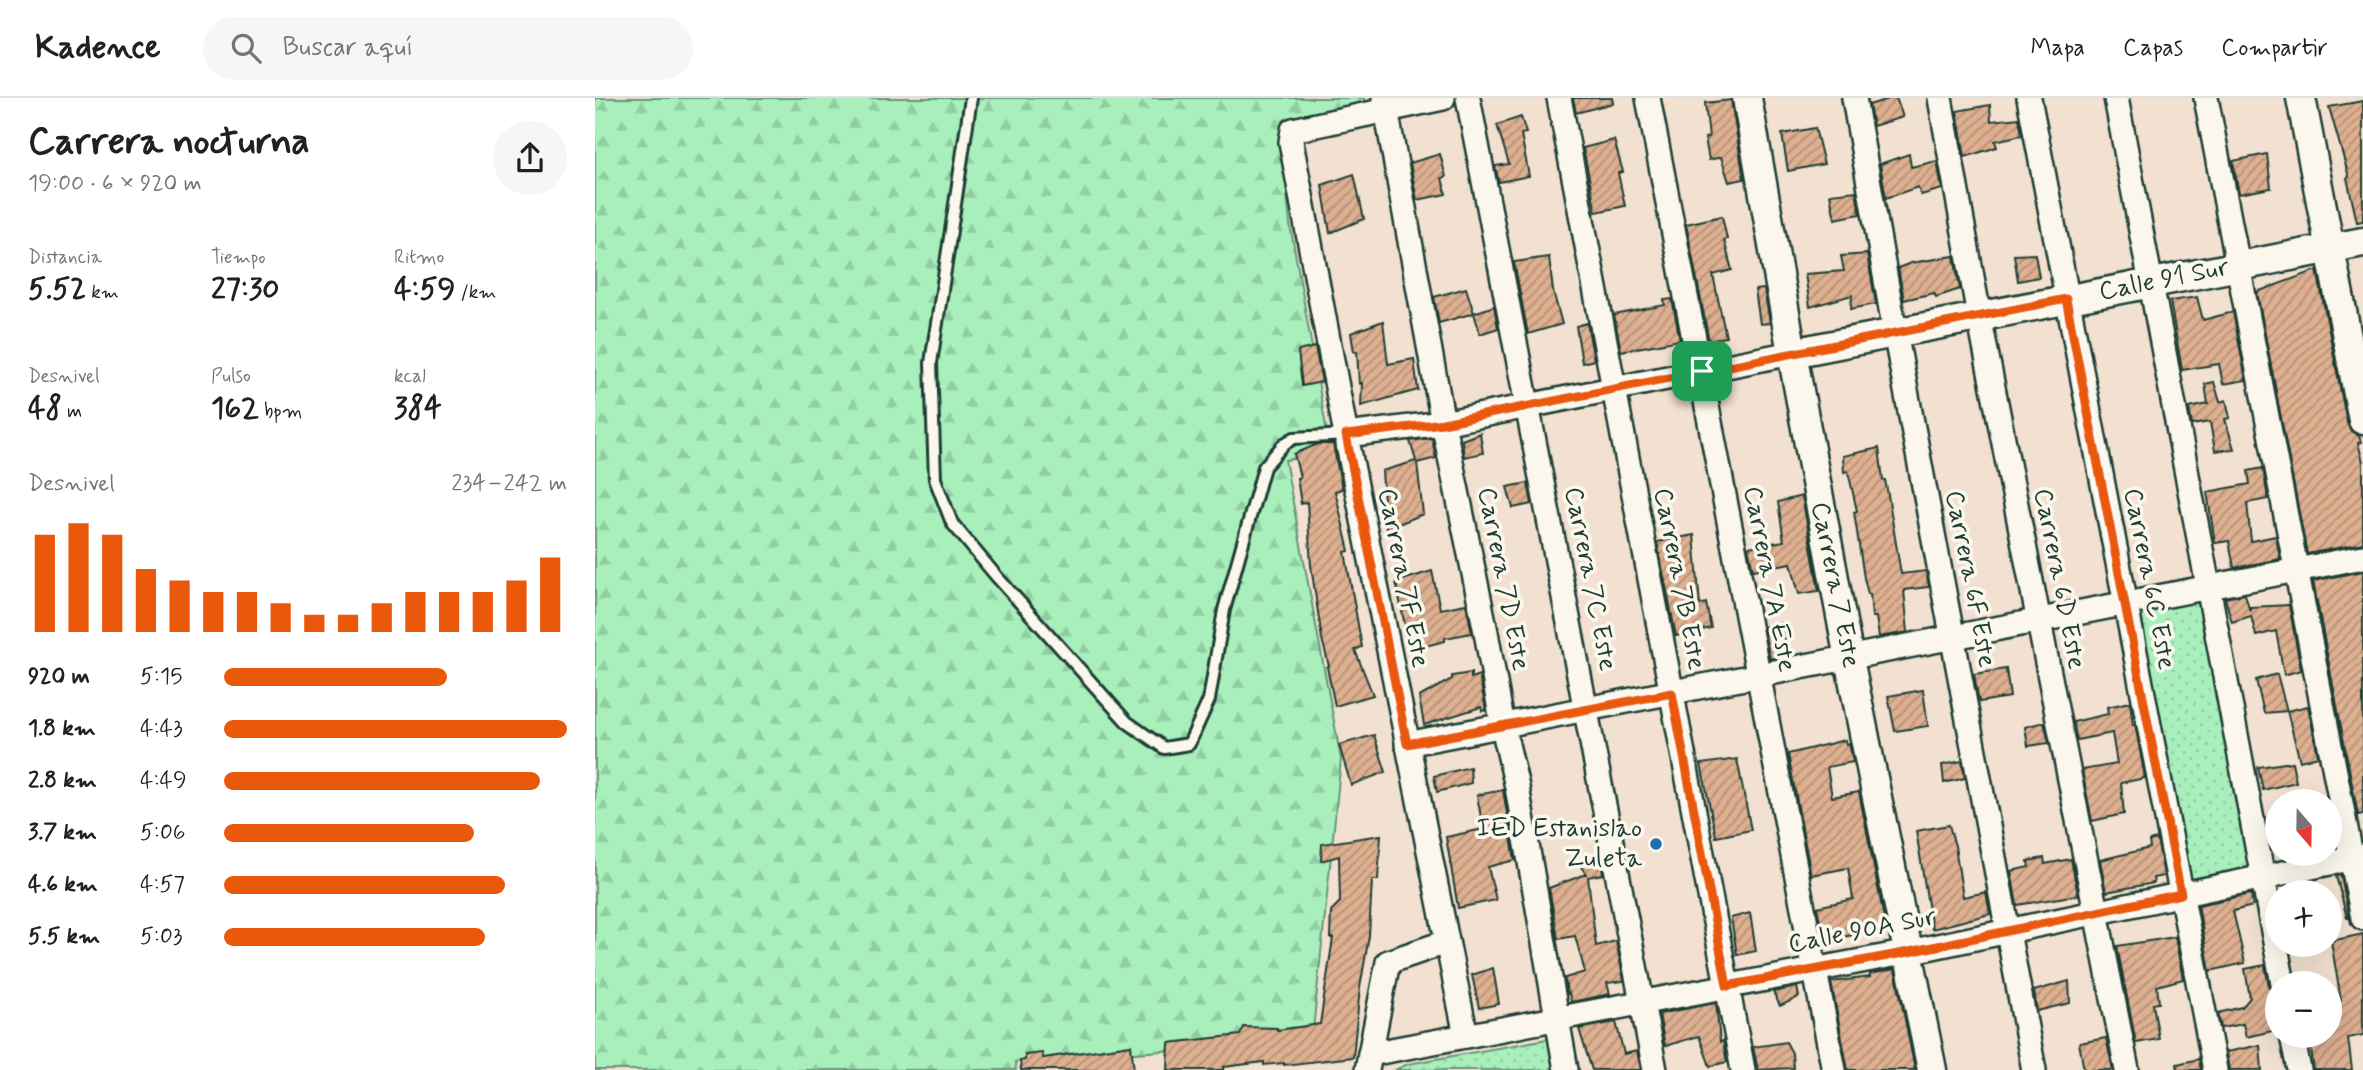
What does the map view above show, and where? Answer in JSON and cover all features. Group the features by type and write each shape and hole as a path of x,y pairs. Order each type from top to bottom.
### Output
{"street":[{"path":"1385,104 1443,98"},
{"name":"Carrera 7C Este","path":"1468,98 1655,1070"},
{"name":"Carrera 7B Este","path":"1559,98 1743,1070"},
{"name":"Carrera 7A Este","path":"1648,98 1834,1070"},
{"name":"Carrera 7 Este","path":"1747,98 1849,659 1932,1070"},
{"name":"Carrera 6F Este","path":"1854,98 1895,332 2034,1070"},
{"name":"Carrera 6D Este","path":"1940,98 1979,316 2127,1070"},
{"name":"Carrera 6C Este","path":"2029,98 2215,1070"},
{"path":"2116,98 2280,971"},
{"path":"2206,98 2296,570 2357,858 2363,918"},
{"path":"2301,98 2363,420"},
{"name":"Carrera 7F Este","path":"1385,104 1293,130 1291,142 1346,435 1466,1036"},
{"name":"Carrera 7D Este","path":"1385,104 1443,423 1517,786 1566,1070"},
{"name":"Calle 91 Sur","path":"1346,435 1443,423 2363,242"},
{"path":"1407,744 2363,557"},
{"name":"Calle 90A Sur","path":"1369,1062 1466,1036 1909,952 2357,858"},
{"path":"1369,1062 1388,962 1446,942"},
{"path":"2295,1048 2299,1070"}],"lane":[{"path":"971,98 931,363 936,479 951,523 1126,722 1164,748 1189,744 1209,700 1224,610 1263,467 1284,444 1294,438 1346,435"}],"green space":[{"path":"595,98 1364,98 1365,105 1290,124 1285,172 1290,224 1331,455 1285,460 1341,759 1312,1040 1015,1062 1016,1070 595,1070"},
{"path":"2202,599 2253,872 2189,884 2138,611"},
{"path":"1553,1038 1558,1070 1395,1070 1408,1064"}],"building":[{"path":"1573,98 1612,98 1613,103 1576,113"},
{"path":"1896,98 1903,117 1873,126 1869,105"},
{"path":"1731,100 1744,179 1729,182 1721,157 1709,160 1705,138 1709,137 1705,103"},
{"path":"2363,101 2363,221 2357,222 2347,178 2349,177 2329,107"},
{"path":"1990,105 1991,121 2019,118 2022,135 1995,141 1997,147 1965,157 1957,111"},
{"path":"1521,117 1526,133 1521,134 1529,176 1499,182 1495,166 1509,164 1497,125"},
{"path":"1815,128 1824,164 1788,171 1782,134"},
{"path":"1614,140 1623,172 1618,173 1625,206 1596,212 1583,148"},
{"path":"1440,154 1446,177 1442,178 1446,194 1417,200 1410,163"},
{"path":"1909,154 1911,167 1937,161 1942,189 1921,195 1918,187 1886,198 1880,164"},
{"path":"2267,154 2271,188 2239,194 2233,161"},
{"path":"1354,174 1364,219 1330,233 1322,185"},
{"path":"1856,191 1860,214 1835,219 1830,194"},
{"path":"1722,216 1727,239 1724,240 1732,270 1713,275 1726,337 1709,341 1686,224"},
{"path":"1867,254 1876,304 1851,309 1852,295 1810,307 1805,274 1844,271 1841,256"},
{"path":"2035,254 2039,277 2018,281 2014,255"},
{"path":"1954,256 1960,289 1936,297 1934,293 1904,300 1898,268 1911,263"},
{"path":"1549,257 1553,291 1562,324 1528,334 1514,262"},
{"path":"2317,270 2347,423 2361,442 2358,443 2363,462 2363,543 2307,554 2257,292"},
{"path":"1466,288 1474,313 1439,323 1434,297"},
{"path":"1764,289 1770,323 1760,324 1755,290"},
{"path":"2197,297 2203,320 2233,312 2246,380 2223,384 2219,364 2182,370 2170,301"},
{"path":"1672,299 1680,340 1621,351 1614,315 1665,305 1664,300"},
{"path":"1494,306 1498,328 1480,334 1474,313"},
{"path":"1383,321 1388,364 1414,359 1418,390 1361,406 1362,383 1359,384 1357,351 1354,352 1351,333"},
{"path":"1587,323 1594,360 1582,363 1576,326"},
{"path":"1315,347 1322,382 1302,386 1298,351"},
{"path":"2214,382 2220,402 2226,400 2230,418 2225,419 2234,449 2215,451 2210,422 2192,425 2189,408 2208,404 2205,384"},
{"path":"1480,433 1483,453 1464,457 1462,440"},
{"path":"1432,438 1436,458 1417,463 1423,514 1386,529 1382,471 1416,461 1410,441"},
{"path":"1318,444 1333,444 1342,489 1335,491 1349,551 1345,552 1362,647 1355,650 1373,695 1335,706 1311,566 1307,502 1301,504 1297,478 1300,477 1294,454"},
{"path":"1879,448 1901,574 1926,571 1929,587 1904,590 1908,632 1879,637 1864,578 1854,512 1857,511 1848,471 1844,472 1843,456"},
{"path":"2263,468 2268,499 2247,503 2251,541 2276,536 2280,559 2234,568 2229,541 2215,543 2207,492 2250,484 2248,471"},
{"path":"1528,483 1532,504 1513,508 1507,487"},
{"path":"1802,496 1819,591 1799,594 1791,563 1753,570 1748,547 1784,541 1778,502"},
{"path":"1694,535 1700,605 1706,603 1711,628 1676,636 1657,542"},
{"path":"1432,571 1440,609 1466,604 1472,633 1445,638 1445,641 1410,650 1396,582"},
{"path":"2363,571 2363,814 2358,815 2313,581"},
{"path":"2245,594 2250,611 2250,607 2289,605 2301,670 2284,675 2276,631 2256,636 2251,616 2232,622 2225,598"},
{"path":"1783,623 1787,655 1770,659 1763,627"},
{"path":"2006,669 2010,697 1979,702 1974,674"},
{"path":"1471,673 1471,678 1479,675 1486,710 1482,711 1481,707 1424,725 1419,697 1452,679 1452,676"},
{"path":"2277,674 2287,711 2264,713 2256,680"},
{"path":"1923,690 1928,726 1895,731 1888,696"},
{"path":"2130,702 2145,778 2121,783 2124,814 2092,821 2082,770 2117,764 2112,733 2077,740 2073,722 2108,714 2107,707"},
{"path":"2308,706 2318,756 2300,761 2287,711"},
{"path":"2044,722 2049,743 2028,746 2025,727"},
{"path":"1374,735 1386,772 1351,785 1339,745"},
{"path":"1845,740 1846,744 1849,743 1853,762 1827,767 1832,797 1859,792 1886,928 1824,941 1817,907 1853,899 1848,868 1811,875 1788,754"},
{"path":"1737,759 1751,830 1716,837 1701,764"},
{"path":"1962,761 1965,778 1944,783 1942,765"},
{"path":"2292,762 2296,782 2263,790 2258,767"},
{"path":"1470,767 1471,783 1437,792 1434,776"},
{"path":"1503,790 1515,860 1488,867 1496,900 1458,908 1446,837 1483,829 1477,795"},
{"path":"1949,825 1963,897 1986,892 1990,914 1932,929 1916,831"},
{"path":"1381,835 1378,880 1372,880 1369,936 1360,988 1353,1057 1284,1065 1264,1065 1264,1062 1224,1067 1224,1070 1168,1070 1169,1043 1240,1035 1244,1027 1277,1030 1320,1024 1333,938 1330,938 1331,911 1340,902 1339,856 1321,861 1322,844"},
{"path":"2157,839 2164,876 2153,878 2154,883 2106,892 2100,860 2150,848 2149,841"},
{"path":"1600,856 1603,874 1588,877 1596,946 1616,941 1624,981 1607,983 1610,994 1571,1002 1565,978 1585,972 1575,936 1558,939 1549,888 1586,874 1578,862"},
{"path":"2044,858 2045,864 2071,859 2078,895 2017,905 2011,871 2029,867 2028,861"},
{"path":"2342,880 2349,918 2342,899"},
{"path":"2251,894 2253,906 2233,911 2245,963 2210,971 2198,905"},
{"path":"1750,913 1756,951 1737,955 1731,918"},
{"path":"2363,934 2363,1035 2348,1038 2352,1070 2314,1070 2311,1048 2342,1048 2342,971 2336,971 2334,957 2342,957 2342,939"},
{"path":"2175,937 2183,979 2157,986 2159,1003 2153,1004 2159,1039 2136,1043 2117,946"},
{"path":"2265,965 2266,971 2265,1033 2246,1037 2243,1024 2221,1028 2218,1013 2242,1007 2250,998 2245,969"},
{"path":"1493,968 1499,1004 1479,1008 1472,975"},
{"path":"1895,969 1915,1070 1848,1070 1831,982 1870,977 1870,974"},
{"path":"2069,981 2070,1003 2037,1011 2034,991"},
{"path":"1797,987 1799,997 1780,1006 1773,992"},
{"path":"1716,1003 1720,1042 1723,1041 1727,1062 1710,1066 1699,1036 1665,1046 1659,1014"},
{"path":"1616,1022 1624,1054 1637,1051 1641,1070 1592,1070 1579,1029"},
{"path":"2106,1038 2113,1070 2084,1070 2079,1043"},
{"path":"1786,1042 1792,1053 1793,1068 1758,1070 1753,1047"},
{"path":"1131,1045 1134,1070 1021,1070 1020,1061 1025,1060 1025,1055 1042,1053 1043,1058"},
{"path":"2260,1045 2262,1070 2229,1070 2226,1052"},
{"path":"2199,1059 2201,1070 2178,1070 2177,1064"}],"place":[{"name":"IED Estanislao Zuleta","path":"1656,844"}],"route":[{"path":"2066,299 2181,894 1909,952 1727,986 1672,693 1407,744 1346,435 1443,423 1702,371 2066,299"}]}
